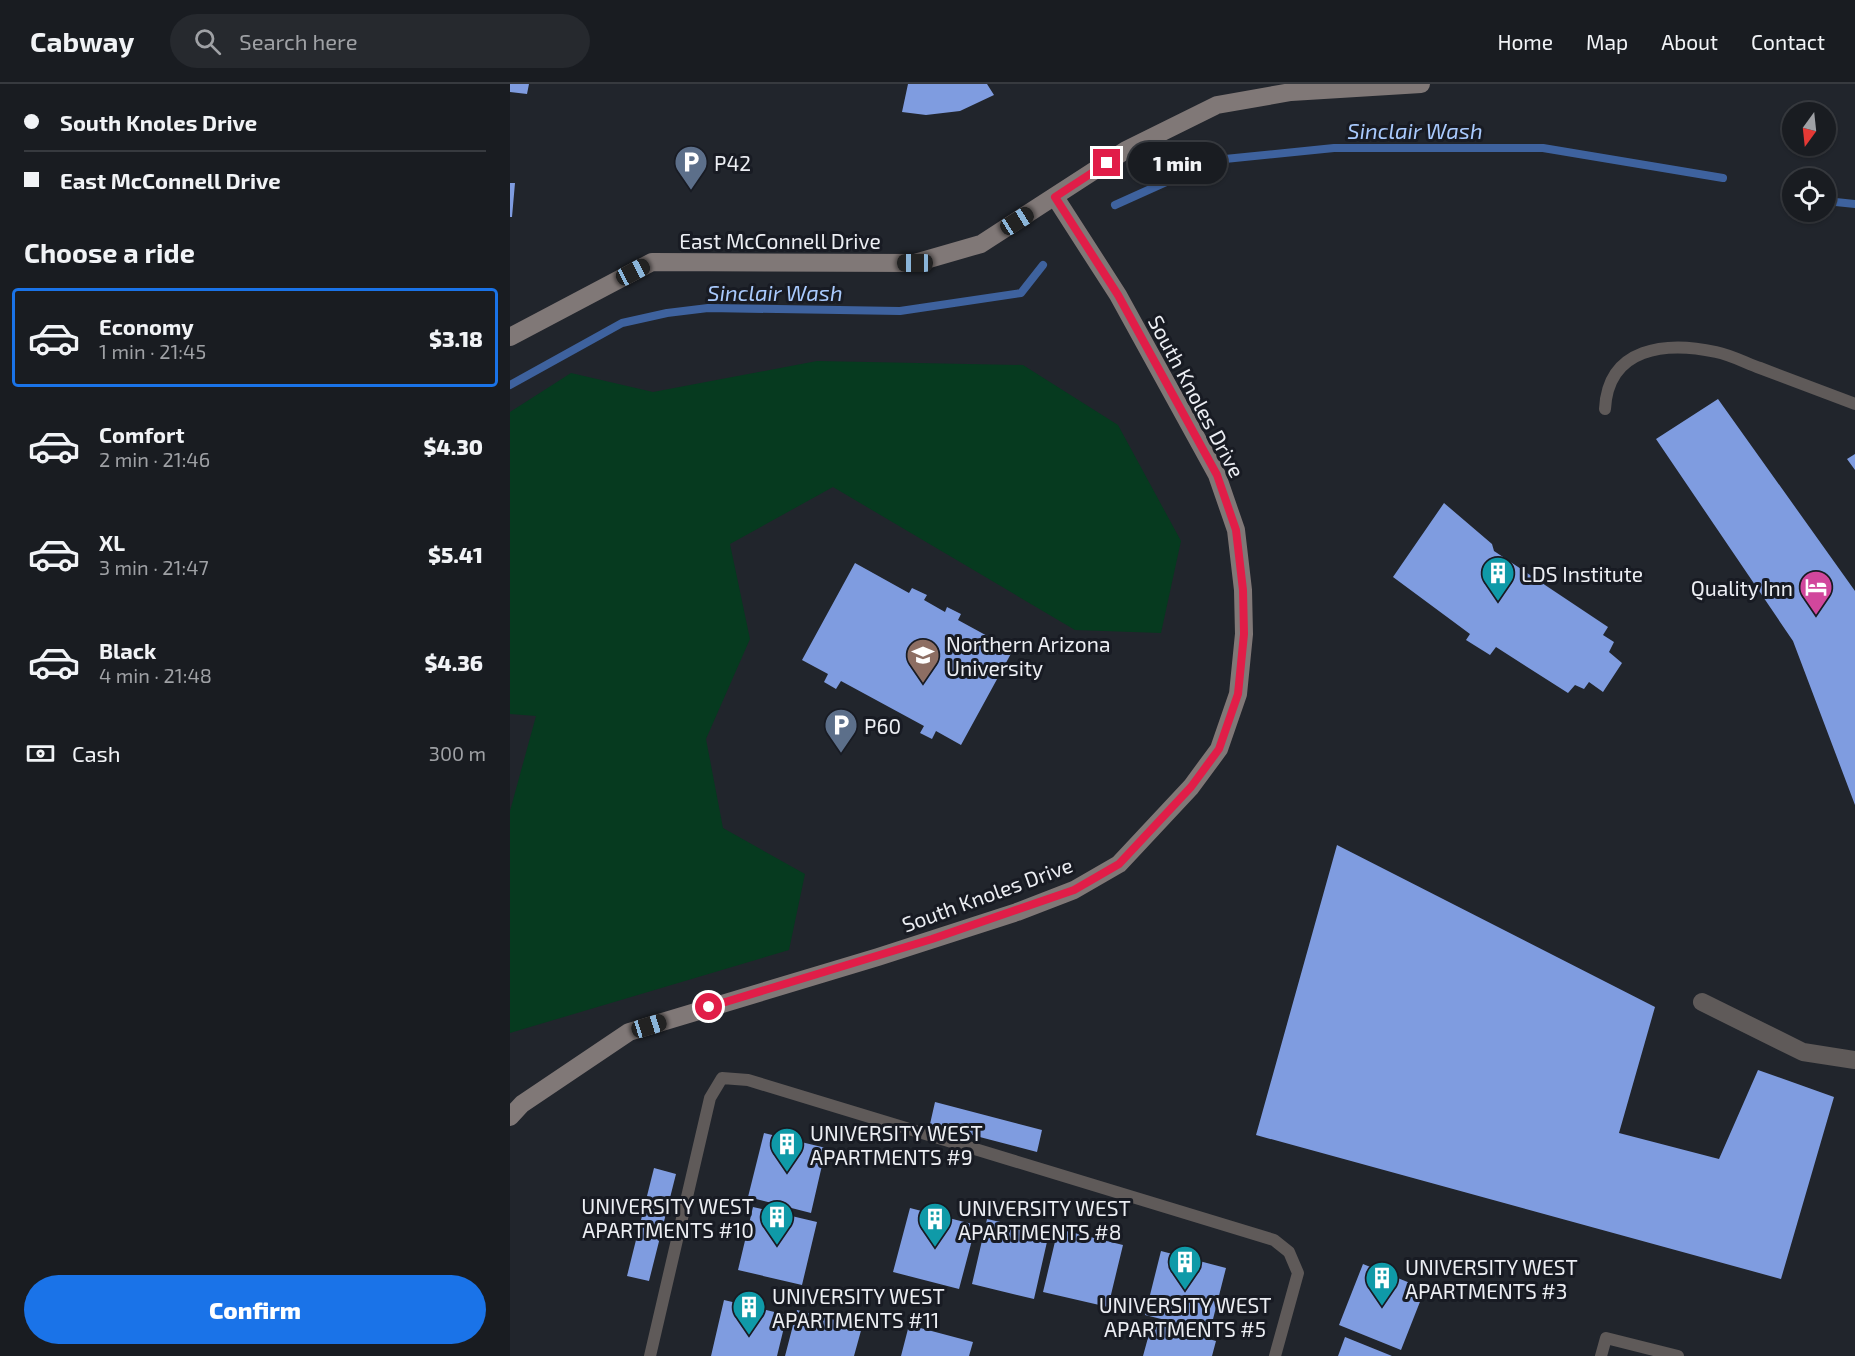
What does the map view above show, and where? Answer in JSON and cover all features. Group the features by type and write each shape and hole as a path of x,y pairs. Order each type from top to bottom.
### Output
{"street":[{"name":"East McConnell Drive","path":"510,337 652,262 915,263 981,244 1126,150 1217,105 1291,92 1421,84"},
{"name":"South Knoles Drive","path":"510,1117 522,1104 629,1032 889,953 1017,912 1074,890 1119,864 1191,787 1219,749 1238,694 1244,634 1243,590 1236,530 1217,475 1118,295 1055,197"},
{"path":"1702,1002 1803,1052 1855,1060"}],"lane":[{"path":"1605,409 1606,389 1616,371 1631,357 1661,348 1716,352 1855,404"},
{"path":"650,1356 710,1098 722,1078 748,1080 1274,1240 1289,1252 1298,1273 1275,1356"},
{"path":"1601,1356 1606,1338 1678,1356"}],"green space":[{"path":"817,361 1023,365 1118,425 1181,541 1161,633 1075,630 833,487 730,544 750,639 706,739 723,828 805,874 789,950 510,1033 510,811 536,716 510,714 510,412 571,373 653,392"}],"building":[{"path":"510,84 529,84 527,94 510,92"},
{"path":"908,84 987,84 994,95 960,111 926,115 902,112"},
{"path":"510,183 515,183 512,217 510,217"},
{"name":"Quality Inn","path":"1718,399 1855,591 1855,805 1793,641 1656,439"},
{"path":"1855,454 1855,470 1847,459"},
{"name":"LDS Institute","path":"1444,503 1492,544 1494,551 1608,627 1603,635 1614,642 1609,652 1622,663 1603,692 1589,682 1584,689 1575,685 1568,693 1496,647 1490,655 1466,640 1470,634 1393,577"},
{"path":"855,563 909,593 912,588 927,595 924,600 945,612 947,607 961,614 958,620 1013,650 961,745 936,731 932,739 920,733 924,726 841,681 836,689 824,682 828,674 802,660"},
{"path":"1337,845 1655,1007 1619,1133 1719,1159 1758,1070 1834,1097 1781,1279 1256,1135"},
{"path":"935,1102 1042,1130 1037,1152 930,1124"},
{"name":"UNIVERSITY WEST APARTMENTS #9","path":"764,1133 826,1148 811,1213 748,1197"},
{"path":"654,1168 676,1174 649,1281 627,1276"},
{"name":"UNIVERSITY WEST APARTMENTS #10","path":"753,1207 817,1222 802,1285 738,1270"},
{"name":"UNIVERSITY WEST APARTMENTS #8","path":"910,1208 976,1225 959,1289 893,1272"},
{"path":"987,1219 1049,1233 1034,1299 972,1284"},
{"path":"1058,1229 1123,1245 1108,1307 1043,1292"},
{"name":"UNIVERSITY WEST APARTMENTS #5","path":"1161,1251 1226,1268 1210,1331 1145,1315"},
{"name":"UNIVERSITY WEST APARTMENTS #3","path":"1363,1264 1425,1289 1401,1350 1339,1325"},
{"name":"UNIVERSITY WEST APARTMENTS #11","path":"724,1300 787,1315 777,1356 711,1356"},
{"path":"797,1310 862,1327 854,1356 785,1356"},
{"path":"1152,1323 1216,1341 1212,1356 1143,1356"},
{"path":"909,1325 973,1342 969,1356 901,1356"},
{"path":"1345,1337 1392,1356 1338,1356"}],"waterway":[{"name":"Sinclair Wash","path":"1115,205 1215,160 1334,148 1543,148 1723,178"},
{"name":"Sinclair Wash","path":"1836,202 1855,204"},
{"name":"Sinclair Wash","path":"510,385 622,323 667,313 708,308 900,311 1021,293 1043,265"}],"place":[{"name":"P42","path":"691,191"},
{"name":"LDS Institute","path":"1498,602"},
{"name":"Quality Inn","path":"1816,616"},
{"name":"Northern Arizona University","path":"923,684"},
{"name":"P60","path":"841,754"},
{"name":"UNIVERSITY WEST APARTMENTS #9","path":"787,1173"},
{"name":"UNIVERSITY WEST APARTMENTS #10","path":"777,1246"},
{"name":"UNIVERSITY WEST APARTMENTS #8","path":"935,1248"},
{"name":"UNIVERSITY WEST APARTMENTS #5","path":"1185,1291"},
{"name":"UNIVERSITY WEST APARTMENTS #3","path":"1382,1307"},
{"name":"UNIVERSITY WEST APARTMENTS #11","path":"749,1336"}],"route":[{"path":"709,1007 878,957 1017,912 1074,890 1119,864 1157,826 1191,787 1219,749 1238,694 1244,634 1243,590 1236,530 1217,475 1118,295 1055,197 1107,163"}]}
